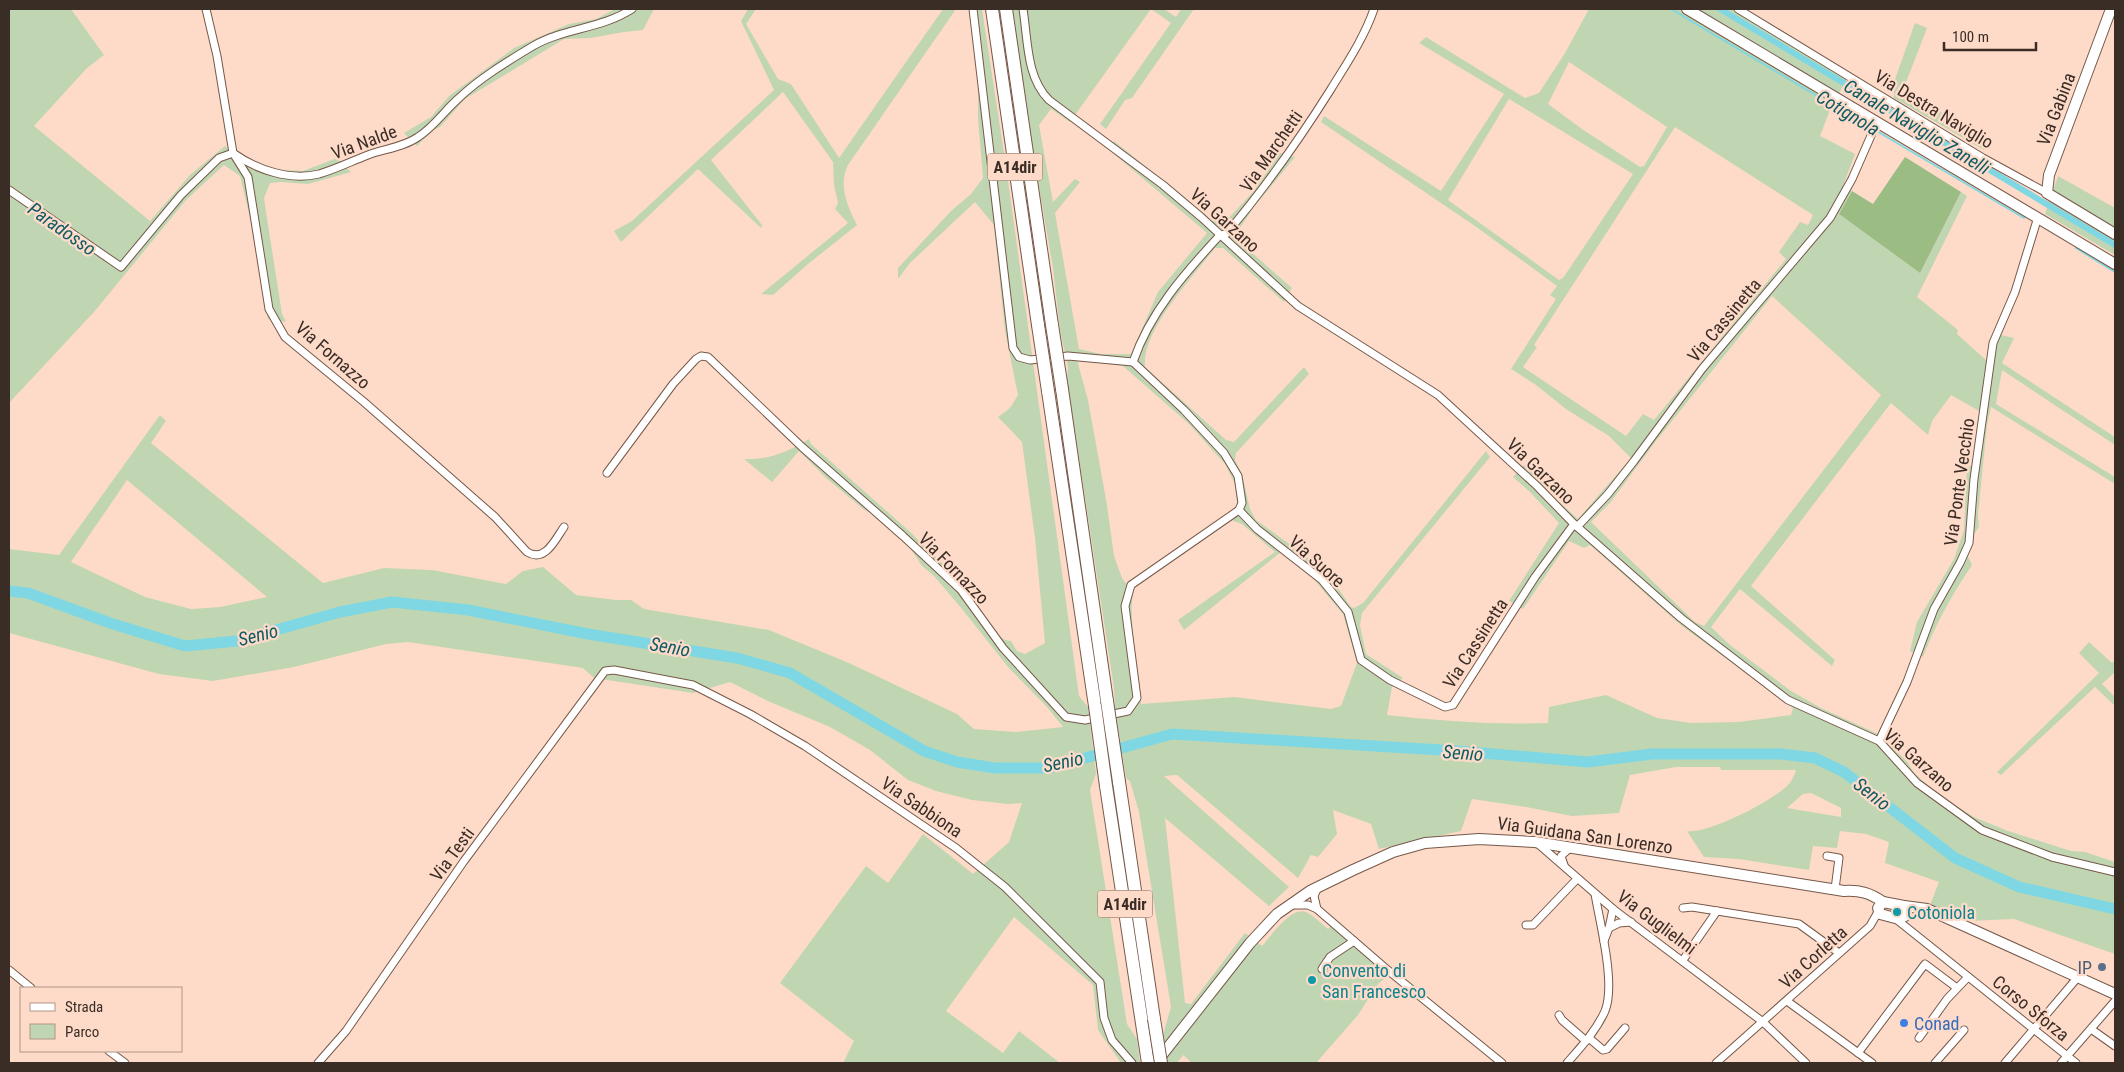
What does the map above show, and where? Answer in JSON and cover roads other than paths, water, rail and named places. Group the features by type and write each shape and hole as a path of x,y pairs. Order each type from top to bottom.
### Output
{"highway":[{"name":"A14dir","path":"992,9 1106,786 1148,1021 1161,1063"},
{"name":"A14dir","path":"1006,9 1119,782 1148,1021 1148,1063"}],"street":[{"name":"Via Fornazzo","path":"206,9 218,56 233,153 248,177 269,309 285,337 364,402 495,517 526,552 533,556 538,556 544,552 564,527"},
{"name":"Via Nalde","path":"233,153 244,161 279,174 308,175 330,170 409,142 422,134 472,86 524,51 544,40 560,34 596,26 632,9"},
{"path":"973,9 1013,348 1019,357 1030,360 1068,356 1133,362 1184,410 1224,453 1238,476 1242,503 1239,510"},
{"name":"Via Garzano","path":"1023,9 1033,74 1041,92 1061,110 1094,132 1163,185 1298,306 1438,395 1537,486 1576,525 1681,618 1788,700 1879,741 1916,783 1982,830 2052,857 2115,872"},
{"name":"Via Marchetti","path":"1133,362 1155,315 1179,281 1220,235 1226,234 1256,200 1303,134 1366,32 1374,9"},
{"path":"1687,9 2115,264"},
{"name":"Via Destra Naviglio","path":"1738,9 1966,148 2047,193 2115,234"},
{"name":"Via Gabina","path":"2047,193 2049,175 2111,9"},
{"name":"Via Cassinetta","path":"1453,705 1534,577 1576,525 1608,494 1702,370 1830,218 1852,179 1877,122"},
{"path":"9,190 121,267 180,195 219,158 233,153"},
{"name":"Via Ponte Vecchio","path":"1879,741 1907,682 1934,608 1960,563 1969,543 1974,479 1993,343 2016,292 2038,217"},
{"name":"Via Fornazzo","path":"607,473 673,384 696,359 701,356 708,357 802,448 904,536 961,590 1003,648 1066,716 1085,720 1128,711 1137,698 1125,606 1131,584 1239,510"},
{"name":"Via Suore","path":"1239,510 1257,529 1322,580 1348,612 1361,660 1390,680 1445,707 1453,705"},
{"name":"Via Testi","path":"318,1063 346,1031 464,862 605,671 614,670"},
{"name":"Via Sabbiona","path":"614,670 693,685 734,706 804,746 956,848 1005,886 1100,982 1104,1018 1112,1040 1132,1063"},
{"name":"Via Guidana San Lorenzo","path":"1156,1063 1250,943 1277,914 1318,887 1393,852 1426,844 1480,838 1571,847 1840,890 1869,898 1892,912"},
{"name":"Via Guglielmi","path":"1535,842 1613,909 1763,1022 1806,1063"},
{"path":"1569,872 1561,860 1561,856 1571,847"},
{"path":"1827,856 1840,858 1840,890"},
{"path":"1526,925 1533,924 1577,879"},
{"path":"1317,909 1314,896 1318,887"},
{"path":"1566,1063 1587,1039 1605,1011 1609,994 1595,894"},
{"path":"1290,905 1301,904 1317,909 1502,1063"},
{"path":"1683,908 1692,907 1799,924 1840,953"},
{"path":"1600,925 1603,914 1613,909"},
{"path":"1603,944 1613,909"},
{"path":"1683,960 1717,911"},
{"path":"1892,912 1934,913 2115,994"},
{"name":"Via Corletta","path":"1716,1063 1870,926 1892,912"},
{"name":"Corso Sforza","path":"1892,912 1916,935 2076,1063"},
{"path":"1609,928 1619,923 1631,922"},
{"path":"1322,969 1330,957 1354,941"},
{"path":"1858,1053 1925,964 1957,988"},
{"path":"9,970 30,987"},
{"name":"Corso Sforza","path":"1919,1038 1957,988 1968,977"},
{"path":"2005,1063 2078,977"},
{"path":"1787,1001 1872,1063"},
{"path":"2061,1063 2115,1001"},
{"path":"1559,1015 1562,1020 1603,1050 1607,1050 1625,1028"},
{"path":"2091,1029 2115,1046"},
{"path":"1935,1063 1964,1030"},
{"path":"110,1052 125,1063"}],"waterway":[{"name":"Cotignola","path":"1671,9 1871,128"},
{"name":"Canale Naviglio Zanelli","path":"1720,9 2115,245"},
{"name":"Cotignola","path":"1875,130 2024,218"},
{"name":"Cotignola","path":"2076,248 2115,272"},
{"name":"Senio","path":"9,591 28,593 110,623 185,646 237,641 340,612 392,602 468,610 588,634 737,658 790,673 924,751 957,762 995,768 1049,768 1172,734 1458,751 1588,762 1652,754 1781,754 1815,758 1844,772 1955,858 2019,887 2115,909"}],"place":[{"name":"Cotoniola","path":"1897,912"},
{"name":"IP","path":"2102,967"},
{"name":"Convento di San Francesco","path":"1312,980"},
{"name":"Conad","path":"1904,1023"}],"water label":[{"name":"Paradosso","path":"62,229"}]}
